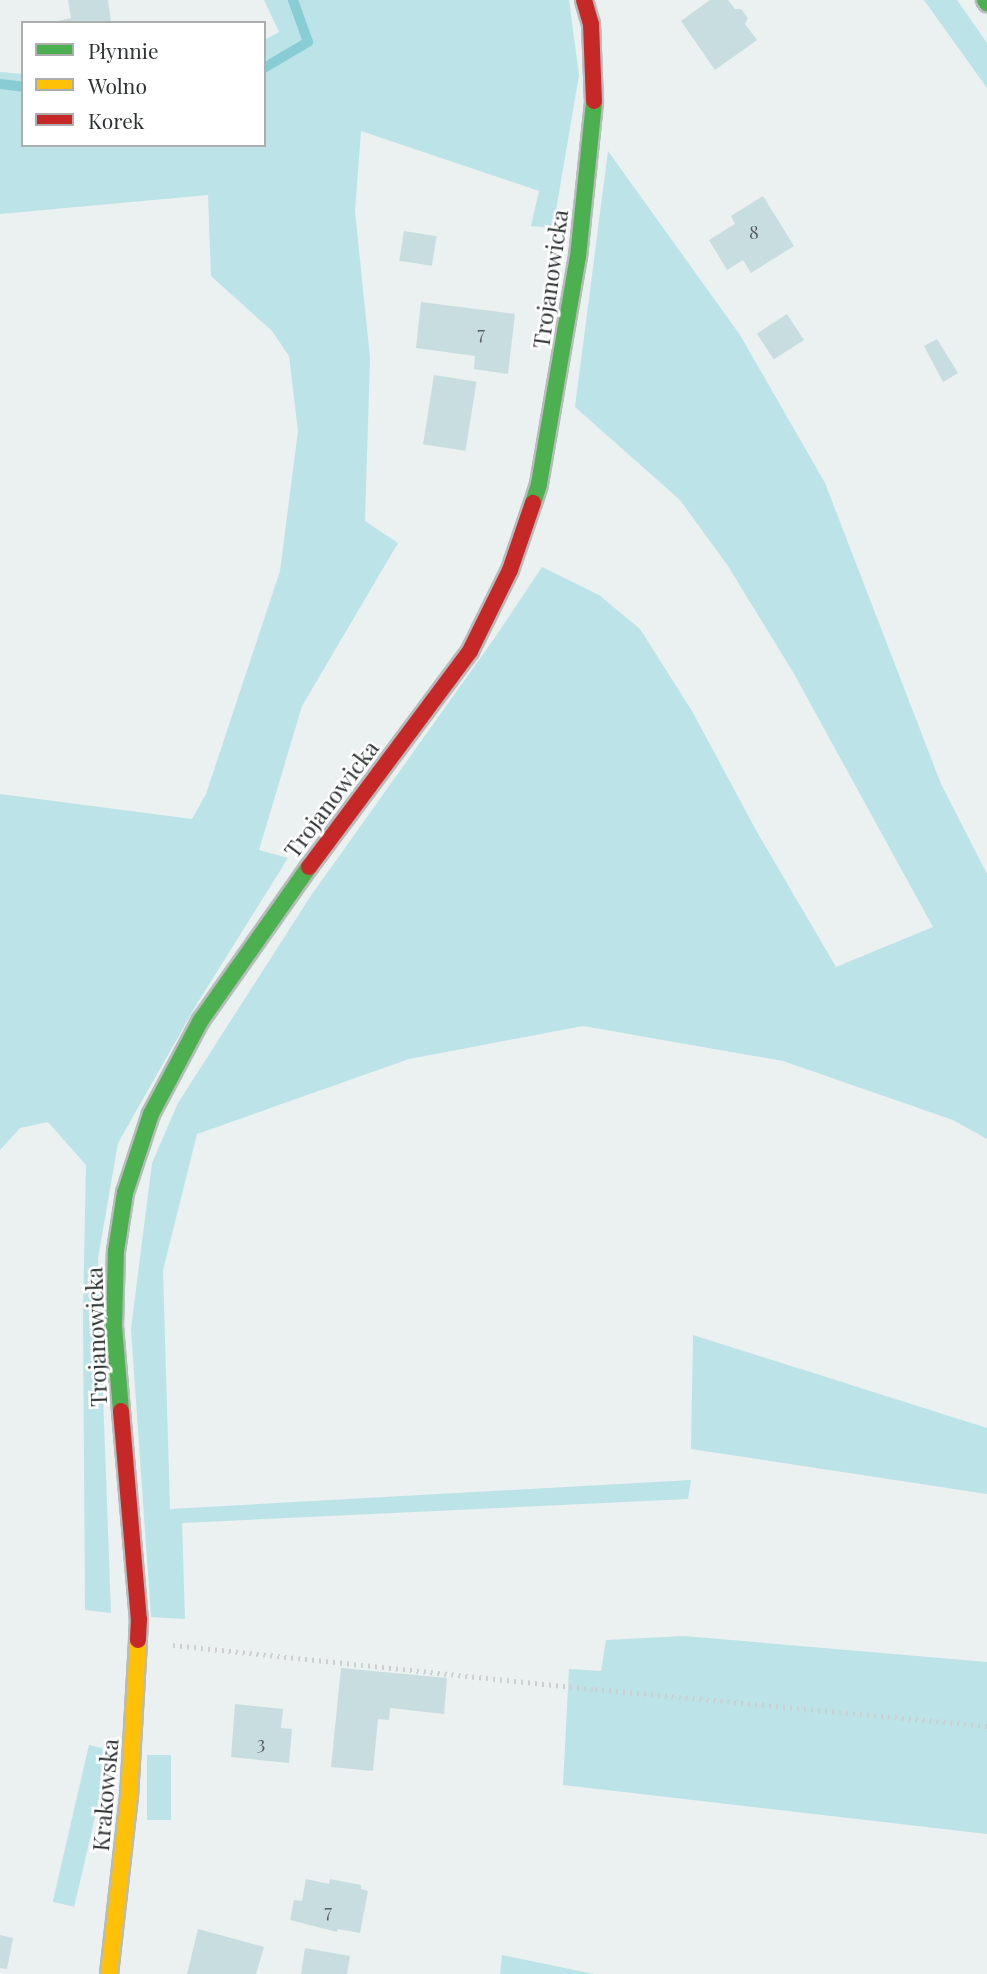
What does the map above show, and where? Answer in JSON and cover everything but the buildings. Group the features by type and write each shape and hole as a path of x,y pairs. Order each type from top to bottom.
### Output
{"street":[{"name":"Trojanowicka","path":"139,1619 114,1326 116,1251 125,1193 151,1114 201,1020 265,926 470,651 510,570 539,484 578,257 594,99 591,24 584,0"},
{"name":"Krakowska","path":"109,1974 130,1797 139,1619"}],"path":[{"path":"138,1641 609,1691 987,1726"}],"shaded area":[{"path":"264,0 569,0 579,75 553,228 531,226 539,191 361,131 355,211 370,358 365,521 398,543 302,706 259,850 288,858 198,1002 118,1143 98,1258 111,1613 85,1610 83,1309 86,1165 48,1122 20,1128 0,1150 0,794 192,819 206,794 280,571 298,431 289,356 272,331 211,276 208,195 0,214 0,72 21,74 21,147 266,147 266,39 279,32"},
{"path":"924,0 957,0 987,43 987,88"},
{"path":"608,151 740,335 825,483 941,784 987,874 987,1139 953,1120 783,1061 583,1026 409,1059 197,1134 163,1270 170,1509 691,1480 688,1499 182,1523 185,1619 151,1617 131,1329 152,1163 178,1103 310,897 542,567 599,595 640,629 692,711 757,832 836,967 933,927 793,672 728,566 680,500 575,407"},
{"path":"693,1335 987,1428 987,1494 691,1449"},
{"path":"684,1636 987,1662 987,1834 563,1785 569,1669 601,1671 606,1640"},
{"path":"89,1745 110,1750 74,1907 53,1902"},
{"path":"147,1755 171,1755 171,1820 147,1820"},
{"path":"502,1955 594,1974 500,1974"}],"waterway":[{"path":"266,67 308,42 293,0"},
{"path":"0,84 21,87"}],"traffic: fast":[{"path":"533,503 539,484 578,257 594,101"},
{"path":"121,1411 114,1326 116,1251 125,1193 151,1114 201,1020 309,867"}],"traffic: slow":[{"path":"109,1974 129,1797 138,1640"}],"traffic: jam":[{"path":"584,0 591,24 594,101"},
{"path":"309,867 470,651 510,570 533,503"},
{"path":"121,1411 139,1619 138,1640"}]}
